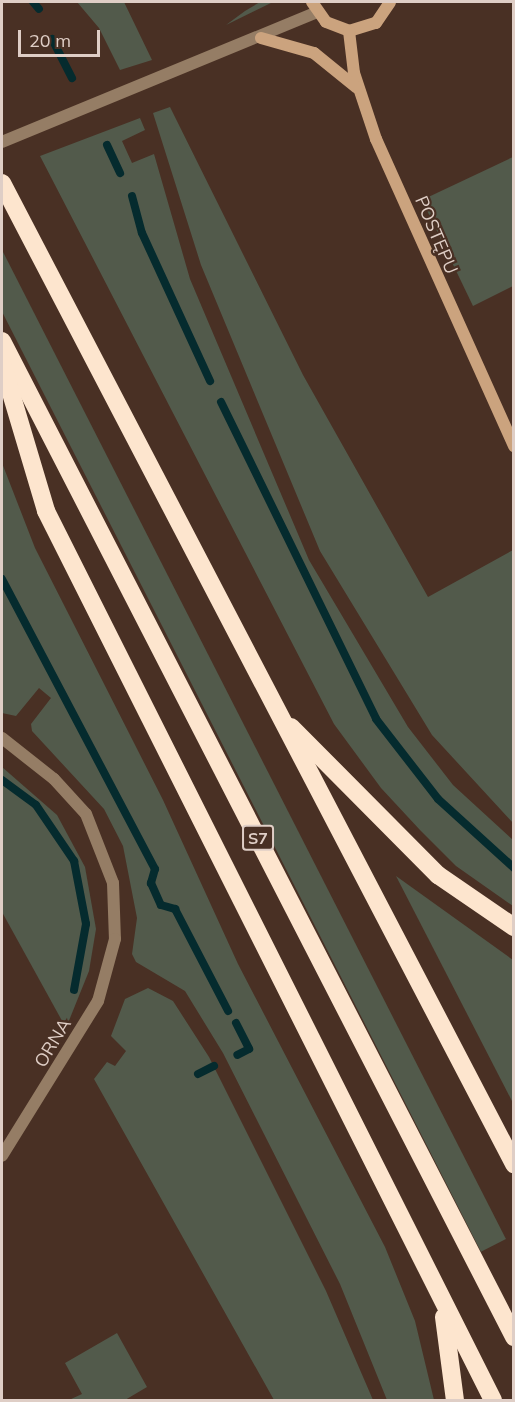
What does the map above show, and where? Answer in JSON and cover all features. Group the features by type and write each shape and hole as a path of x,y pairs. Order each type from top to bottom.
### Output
{"highway":[{"path":"2,183 513,1164"},
{"name":"S7","path":"2,340 513,1337"},
{"path":"2,363 46,512 493,1401"},
{"path":"275,710 438,875 513,927"},
{"path":"441,1300 455,1401"}],"street":[{"path":"2,142 261,38 314,7 333,27 349,31 376,23 390,2"},
{"name":"POSTĘPU","path":"349,31 358,89 438,284 513,446"},
{"path":"261,38 314,53 358,89"},
{"name":"ORNA","path":"2,738 54,779 86,814 113,883 115,939 93,1011 2,1156"}],"green space":[{"path":"77,2 124,2 152,60 120,70 99,28"},
{"path":"260,2 273,2 226,25 245,11"},
{"path":"170,107 303,375 428,597 513,550 513,823 432,735 320,551 201,265 153,113"},
{"path":"140,118 145,130 122,141 132,163 154,154 190,279 309,560 408,727 453,785 513,840 513,906 456,866 420,830 381,788 334,724 40,156"},
{"path":"513,157 513,286 473,306 422,200"},
{"path":"2,250 506,1239 481,1252 2,312"},
{"path":"2,463 35,548 163,800 238,964 385,1247 415,1321 434,1400 387,1400 340,1284 223,1053 185,991 136,962 132,954 137,918 123,846 104,809 32,731 31,724 51,698 39,688 16,716 2,713"},
{"path":"2,767 57,815 85,867 96,929 89,971 66,1028 2,912"},
{"path":"396,876 513,960 513,1103"},
{"path":"148,988 173,1001 209,1057 326,1291 373,1400 274,1400 94,1079 107,1062 115,1066 126,1051 111,1036 125,999"},
{"path":"117,1333 147,1387 125,1400 69,1400 82,1394 65,1363"}],"waterway":[{"path":"33,2 39,9"},
{"path":"52,39 72,78"},
{"path":"107,145 120,173"},
{"path":"132,196 142,233 210,381"},
{"path":"221,402 376,719 438,799 514,868"},
{"path":"2,579 155,869 151,883 161,905 175,909 228,1011"},
{"path":"2,780 36,805 74,861 86,924 74,990"},
{"path":"236,1023 249,1049 237,1055"},
{"path":"198,1074 214,1066"}]}
